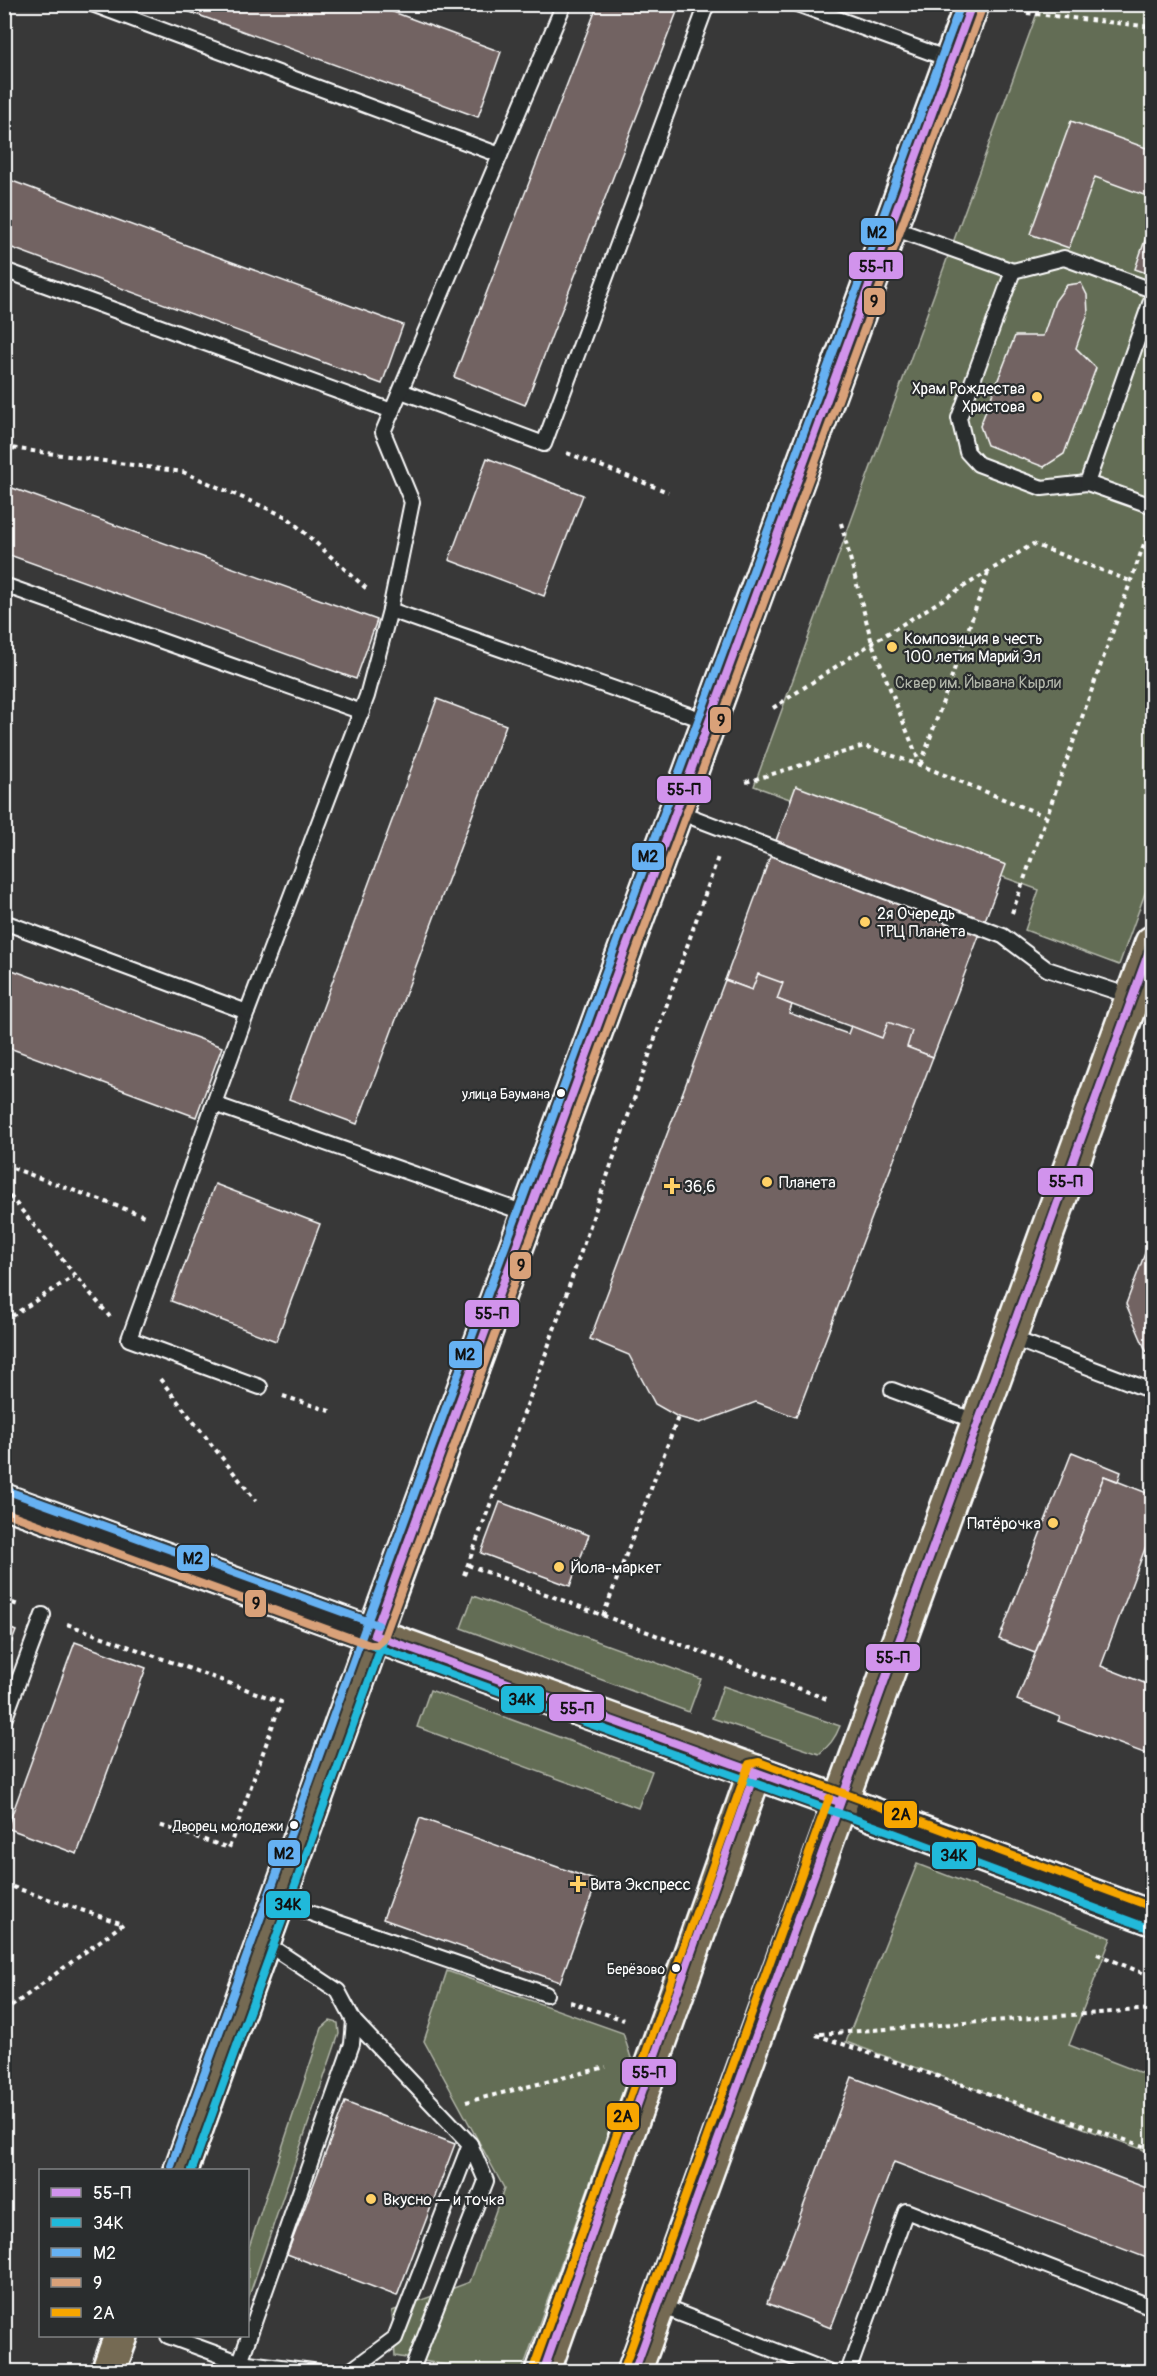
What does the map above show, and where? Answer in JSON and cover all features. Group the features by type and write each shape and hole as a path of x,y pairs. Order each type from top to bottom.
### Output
{"main road":[{"path":"181,2169 374,1635 972,4"},
{"path":"634,2372 1008,1337 1142,998 1152,943"},
{"path":"374,1635 839,1802"},
{"path":"543,2372 755,1772"},
{"path":"108,2372 121,2337"}],"street":[{"path":"4,1501 374,1635"},
{"path":"839,1802 1152,1918"}],"lane":[{"path":"92,4 500,155"},
{"path":"260,1388 129,1339 247,1012 362,712 390,610 412,502 383,432 564,4"},
{"path":"400,391 544,444 707,4"},
{"path":"797,4 951,60"},
{"path":"890,227 1013,271 1064,258 1152,290"},
{"path":"4,270 392,411"},
{"path":"1013,271 960,418 967,452 978,464 1042,489 1087,483 1152,506"},
{"path":"1087,483 1152,298"},
{"path":"4,585 362,712"},
{"path":"390,610 709,722"},
{"path":"676,811 1004,936 1047,969 1142,998"},
{"path":"4,922 247,1012"},
{"path":"214,1104 528,1214"},
{"path":"1008,1337 1152,1391"},
{"path":"892,1390 978,1422"},
{"path":"4,1720 43,1615"},
{"path":"278,1902 546,1994"},
{"path":"264,1942 338,1991 354,2021 470,2144 486,2181 411,2372"},
{"path":"249,2336 352,2044 354,2021"},
{"path":"349,2372 395,2338 470,2144"},
{"path":"848,2372 906,2211 1152,2307"},
{"path":"658,2305 830,2372"},
{"path":"171,2337 266,2372"},
{"path":"240,2362 249,2337"},
{"path":"240,2362 321,2372"}],"path":[{"path":"1027,13 1152,27"},
{"path":"544,444 668,492"},
{"path":"4,447 183,472 287,517 390,610"},
{"path":"1004,936 1152,519"},
{"path":"840,523 873,643 920,765"},
{"path":"773,708 1032,544 1130,581"},
{"path":"920,765 988,572"},
{"path":"746,782 864,746 920,765 1045,816"},
{"path":"464,1575 540,1370 728,830"},
{"path":"4,1165 170,1225"},
{"path":"4,1321 74,1276"},
{"path":"260,1388 333,1413"},
{"path":"603,1616 678,1417"},
{"path":"468,1565 827,1699"},
{"path":"4,1600 281,1702 229,1848 159,1825"},
{"path":"4,1884 123,1924 4,2012"},
{"path":"1097,1954 1152,1977"},
{"path":"546,1994 624,2020"},
{"path":"1152,2009 816,2035 1152,2149"},
{"path":"436,2109 606,2067"}],"green space":[{"name":"Сквер им. Йывана Кырли","path":"1040,5 1152,5 1152,874 1119,965 1025,930 1039,890 754,786"},
{"path":"473,1596 701,1679 689,1712 461,1628"},
{"path":"723,1686 840,1726 831,1742 819,1754 712,1718"},
{"path":"430,1690 652,1771 638,1808 417,1727"},
{"path":"917,1864 1111,1938 1069,2045 1152,2077 1152,2153 846,2042"},
{"path":"447,1971 623,2033 633,2064 522,2371 451,2371 451,2366 395,2356 392,2311 470,2282 504,2188 424,2041"},
{"path":"330,2021 338,2023 339,2034 249,2296 249,2247 322,2028"}],"building":[{"path":"168,4 372,4 501,52 478,117"},
{"path":"598,4 680,4 525,405 454,377"},
{"path":"1071,121 1152,150 1152,198 1095,177 1069,248 1030,234"},
{"path":"4,178 403,325 382,384 4,245"},
{"path":"1152,220 1152,275 1135,269"},
{"path":"1081,283 1087,295 1088,314 1076,348 1096,368 1064,454 1044,467 987,445 980,426 1015,336 1043,336 1055,301 1067,285"},
{"path":"487,458 583,495 544,596 449,560"},
{"path":"4,485 377,620 356,679 4,553"},
{"path":"437,699 506,725 357,1124 289,1099"},
{"name":"2я Очередь ТРЦ Планета","path":"796,786 1006,865 933,1057 725,980"},
{"path":"4,967 222,1047 196,1117 4,1046"},
{"name":"Планета","path":"758,974 783,983 777,999 792,1005 789,1013 848,1034 851,1026 882,1038 888,1022 912,1031 907,1047 933,1057 796,1417 756,1402 700,1423 678,1417 655,1404 629,1355 590,1339 725,980 752,990"},
{"path":"215,1184 320,1224 276,1341 171,1301"},
{"path":"1151,1237 1152,1353 1146,1351 1126,1304"},
{"path":"1072,1452 1121,1472 1118,1481 1104,1476 1035,1653 999,1639"},
{"path":"1104,1476 1152,1495 1152,1530 1101,1666 1152,1686 1152,1756 1058,1721 1060,1717 1017,1700"},
{"path":"500,1502 589,1535 570,1586 481,1553"},
{"path":"4,1626 16,1631 4,1663"},
{"path":"75,1642 146,1668 77,1854 7,1828"},
{"path":"420,1818 597,1881 560,1982 383,1919"},
{"path":"852,2077 1152,2190 1152,2260 894,2162 831,2328 767,2303"},
{"name":"Вкусно — и точка","path":"345,2102 455,2144 397,2296 287,2254"}],"transit line":[{"name":"М2","path":"171,2166 364,1631 961,4"},
{"name":"55-П","path":"839,1802 374,1635 972,4"},
{"name":"9","path":"4,1512 370,1645 377,1645 383,1640 982,8"},
{"name":"55-П","path":"634,2372 1152,943"},
{"name":"М2","path":"8,1491 378,1625"},
{"name":"34К","path":"192,2169 384,1639"},
{"name":"34К","path":"370,1645 891,1832 1148,1928"},
{"name":"2А","path":"533,2369 749,1764 759,1762 1152,1907"},
{"name":"55-П","path":"543,2372 755,1772"},
{"name":"2А","path":"624,2368 829,1798"}],"place":[{"name":"Храм Рождества Христова","path":"1037,397"},
{"name":"Композиция в честь 100 летия Марий Эл","path":"892,647"},
{"name":"2я Очередь ТРЦ Планета","path":"865,922"},
{"name":"улица Баумана","path":"561,1093"},
{"name":"Планета","path":"767,1182"},
{"name":"36,6","path":"672,1186"},
{"name":"Пятёрочка","path":"1053,1523"},
{"name":"Йола-маркет","path":"559,1567"},
{"name":"Дворец молодежи","path":"294,1825"},
{"name":"Вита Экспресс","path":"578,1884"},
{"name":"Берёзово","path":"676,1968"},
{"name":"Вкусно — и точка","path":"371,2199"}]}
